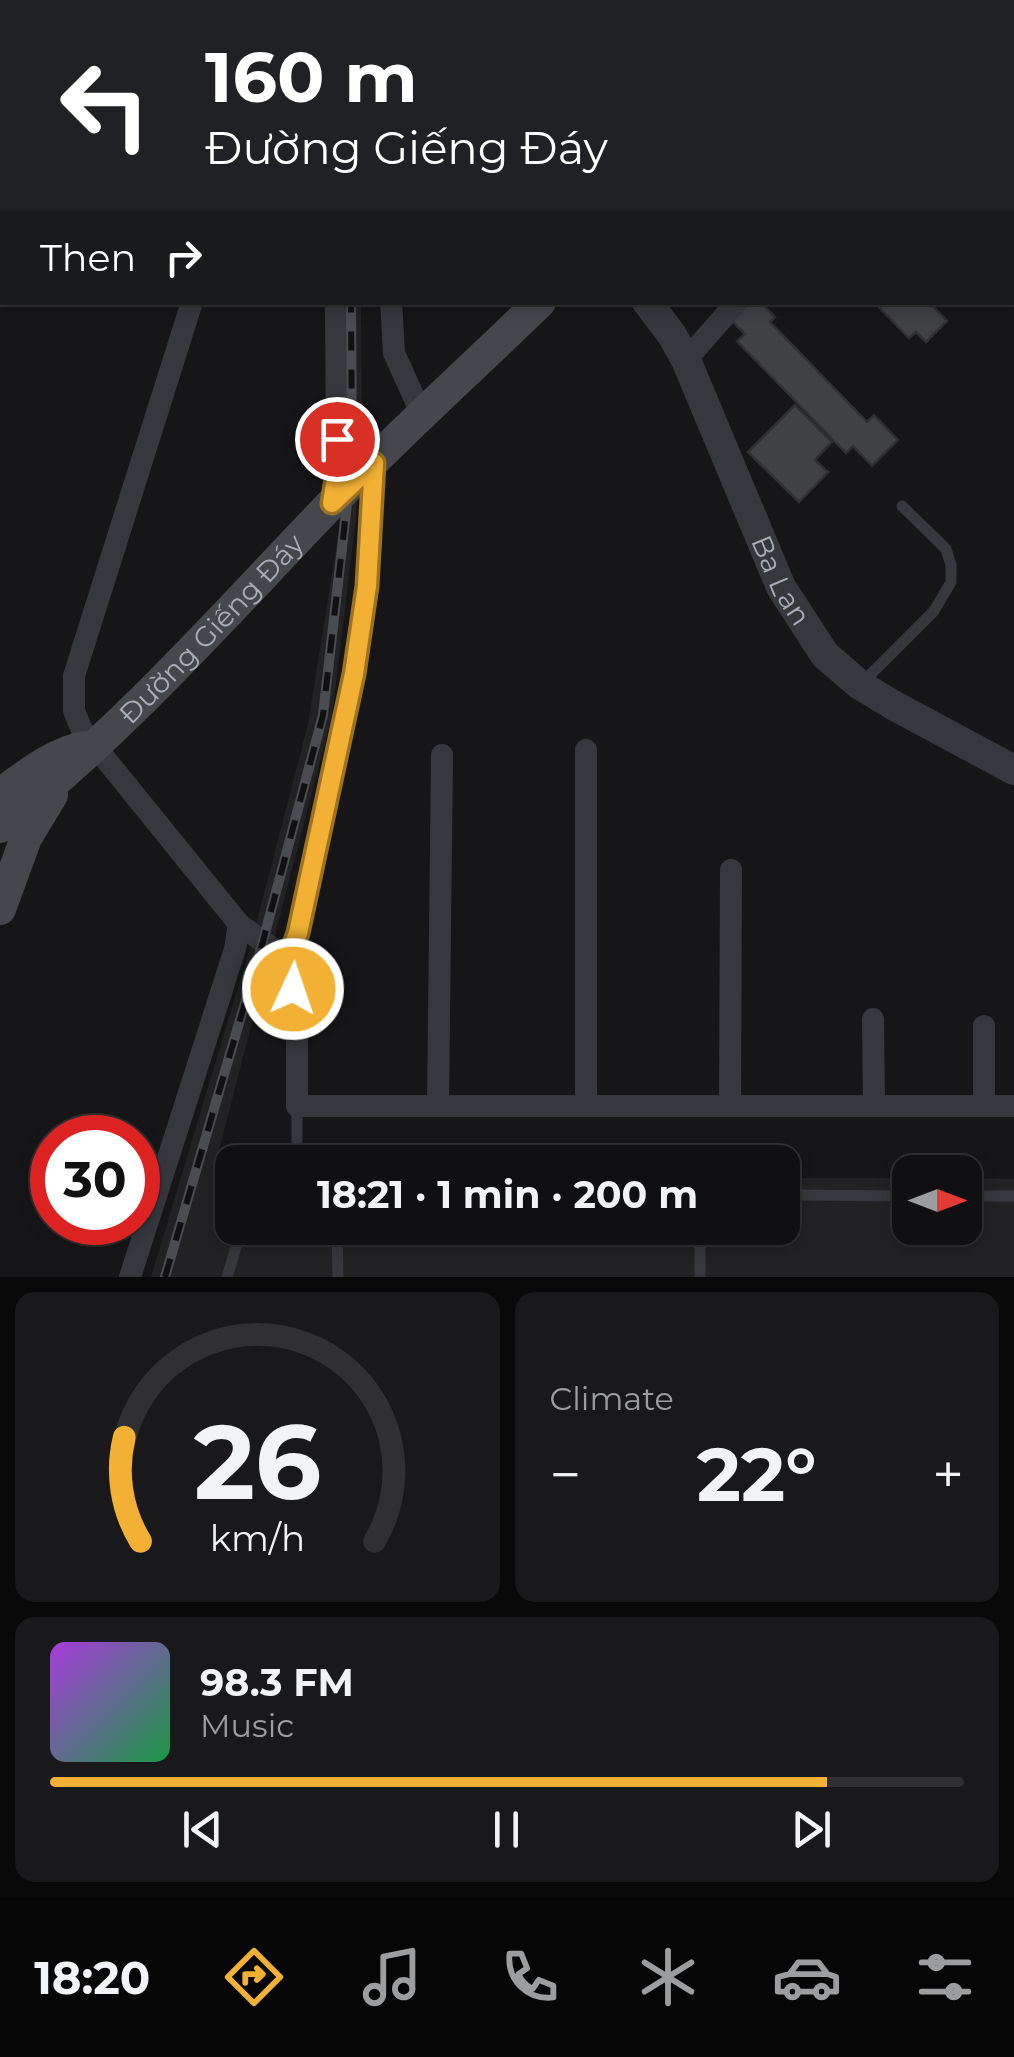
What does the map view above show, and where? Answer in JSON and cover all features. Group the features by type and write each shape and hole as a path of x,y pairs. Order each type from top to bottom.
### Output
{"main road":[{"name":"Đường Giếng Đáy","path":"61,779 224,620 332,503 537,305"},
{"path":"0,794 47,762 71,750 95,746"},
{"path":"0,827 61,779"},
{"path":"0,909 26,838 61,779"}],"street":[{"path":"191,305 74,676 74,710 82,730 239,924 288,960"},
{"path":"332,503 337,473 336,305"},
{"path":"390,305 394,353 422,415"},
{"name":"Ba Lan","path":"650,305 686,360 781,587 826,655 860,685 1014,770"},
{"path":"686,360 734,305"},
{"path":"374,463 367,586 354,674 298,933 288,960 298,1019 298,1106 1014,1106"},
{"path":"586,750 586,1106"},
{"path":"438,1106 442,756"},
{"path":"730,1106 731,870"},
{"path":"130,1277 235,948 239,924"},
{"path":"873,1019 874,1106"},
{"path":"984,1026 984,1106"}],"lane":[{"path":"860,685 934,610 951,582 946,549 902,506"},
{"path":"297,1145 298,1106"},
{"path":"800,1195 892,1196"},
{"path":"982,1196 1014,1196"},
{"path":"227,1277 237,1245"},
{"path":"337,1245 338,1277"},
{"path":"700,1245 700,1277"}],"shaded area":[{"path":"342,305 361,305 362,448 332,716 220,1145 215,1145 215,1245 800,1245 800,1178 892,1178 892,1245 982,1245 982,1178 1014,1179 1014,1277 151,1277 249,951 308,724 338,536 345,459"}],"building":[{"path":"738,305 763,305 775,317 770,322 867,422 874,415 898,440 872,466 853,446 846,453 737,341 745,334 727,316"},
{"path":"877,305 932,305 947,321 926,342 916,332 909,338"},
{"path":"795,405 832,442 815,460 828,472 799,502 748,452"}],"railway":[{"path":"165,1277 263,941 323,715 352,460 351,305"}],"route":[{"path":"293,989 288,960 298,933 354,674 367,586 374,463 332,503 337,439"}]}
